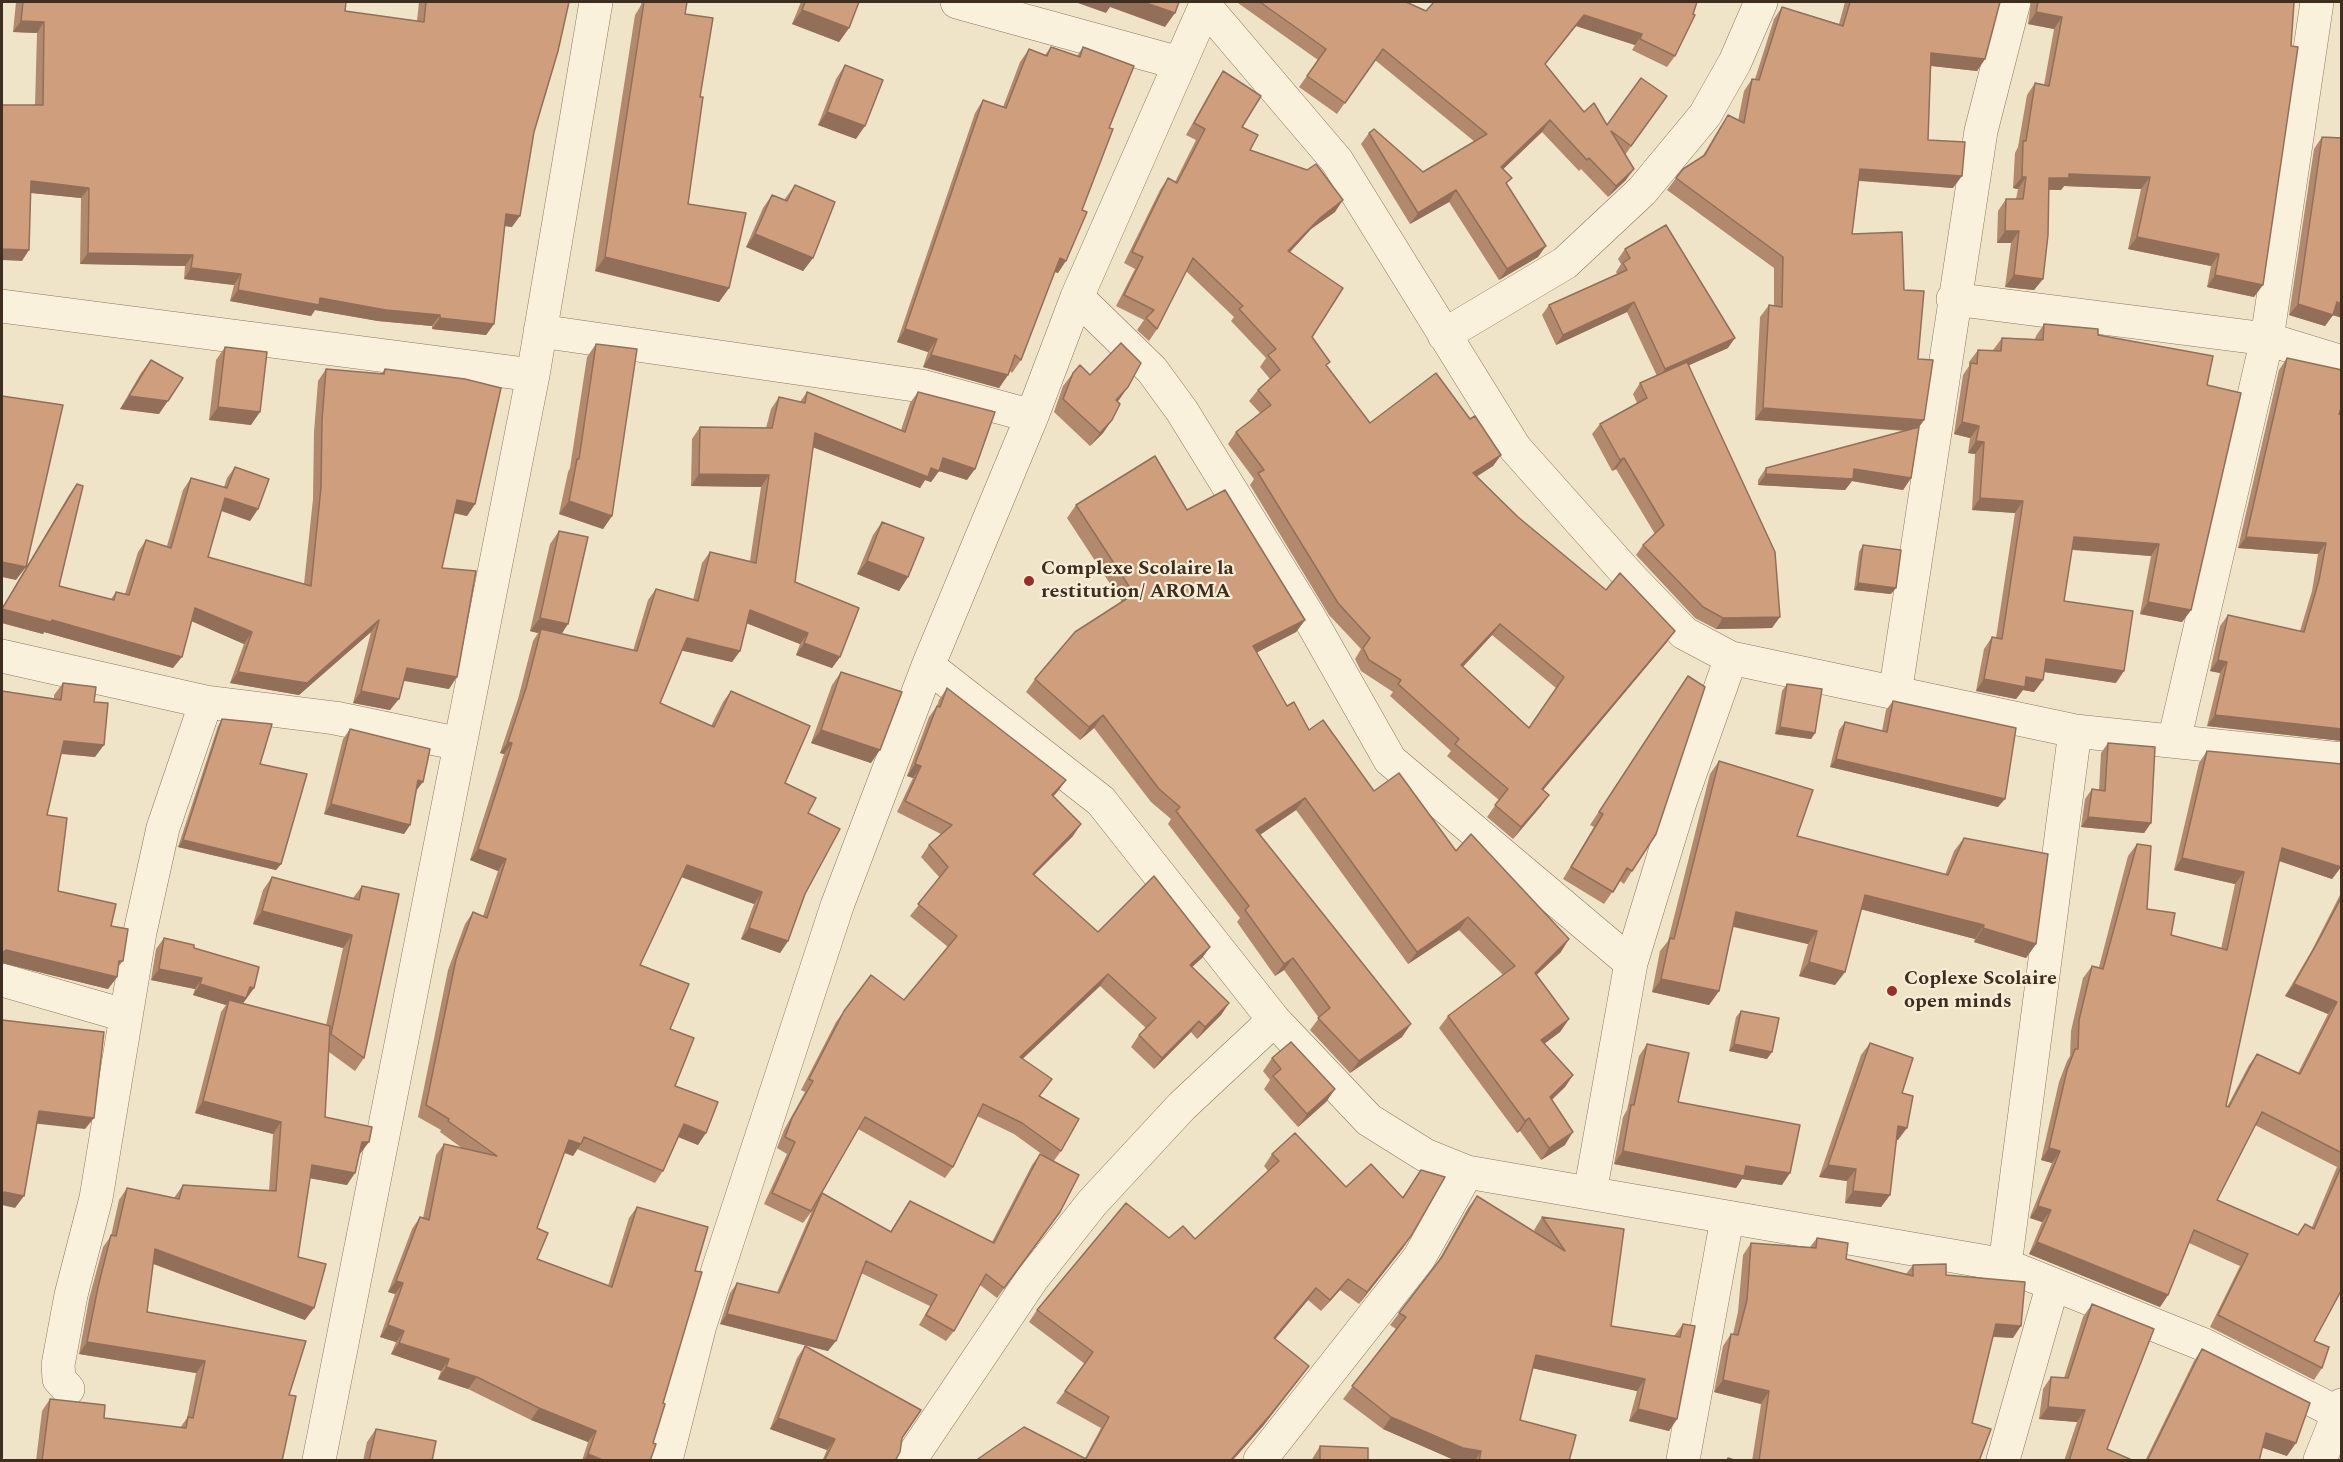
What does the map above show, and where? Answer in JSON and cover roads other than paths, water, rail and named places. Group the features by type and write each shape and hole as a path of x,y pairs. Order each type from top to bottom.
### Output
{"street":[{"path":"319,1461 533,375 596,2"},
{"path":"957,2 1179,63"},
{"path":"1444,335 1564,263 1642,191 1705,115 1735,62 1761,2"},
{"path":"1895,694 1953,299 1981,131 2014,2"},
{"path":"2174,741 2266,339 2317,2"},
{"path":"666,1461 700,1325 833,917 928,666 1032,416 1077,297 1206,4 1337,161 1515,448 1684,633 1731,658 2075,731 2342,759"},
{"path":"1077,297 1152,370 1182,411 1310,617 1390,760 1631,963"},
{"path":"1953,299 2266,339 2342,362"},
{"path":"2,306 533,375"},
{"path":"540,331 921,386 1032,416"},
{"path":"2,656 206,702 335,718 460,744"},
{"path":"1590,1193 1631,963 1681,799 1731,658"},
{"path":"928,666 1101,801 1274,1020 1369,1120 1425,1155 1467,1172 1727,1219 2005,1265 2202,1344 2340,1409 2320,1461"},
{"path":"68,1389 59,1379 58,1365 71,1295 96,1198 124,1015 163,828 206,702"},
{"path":"2005,1265 2075,731"},
{"path":"2,981 124,1015"},
{"path":"910,1461 1032,1279 1092,1203 1182,1106 1274,1020"},
{"path":"1260,1461 1419,1258 1467,1172"},
{"path":"1683,1461 1727,1219"},
{"path":"2003,1461 2053,1284"}],"place":[{"name":"Complexe Scolaire la restitution/ AROMA","path":"1029,581"},
{"name":"Coplexe Scolaire open minds","path":"1892,991"}]}
